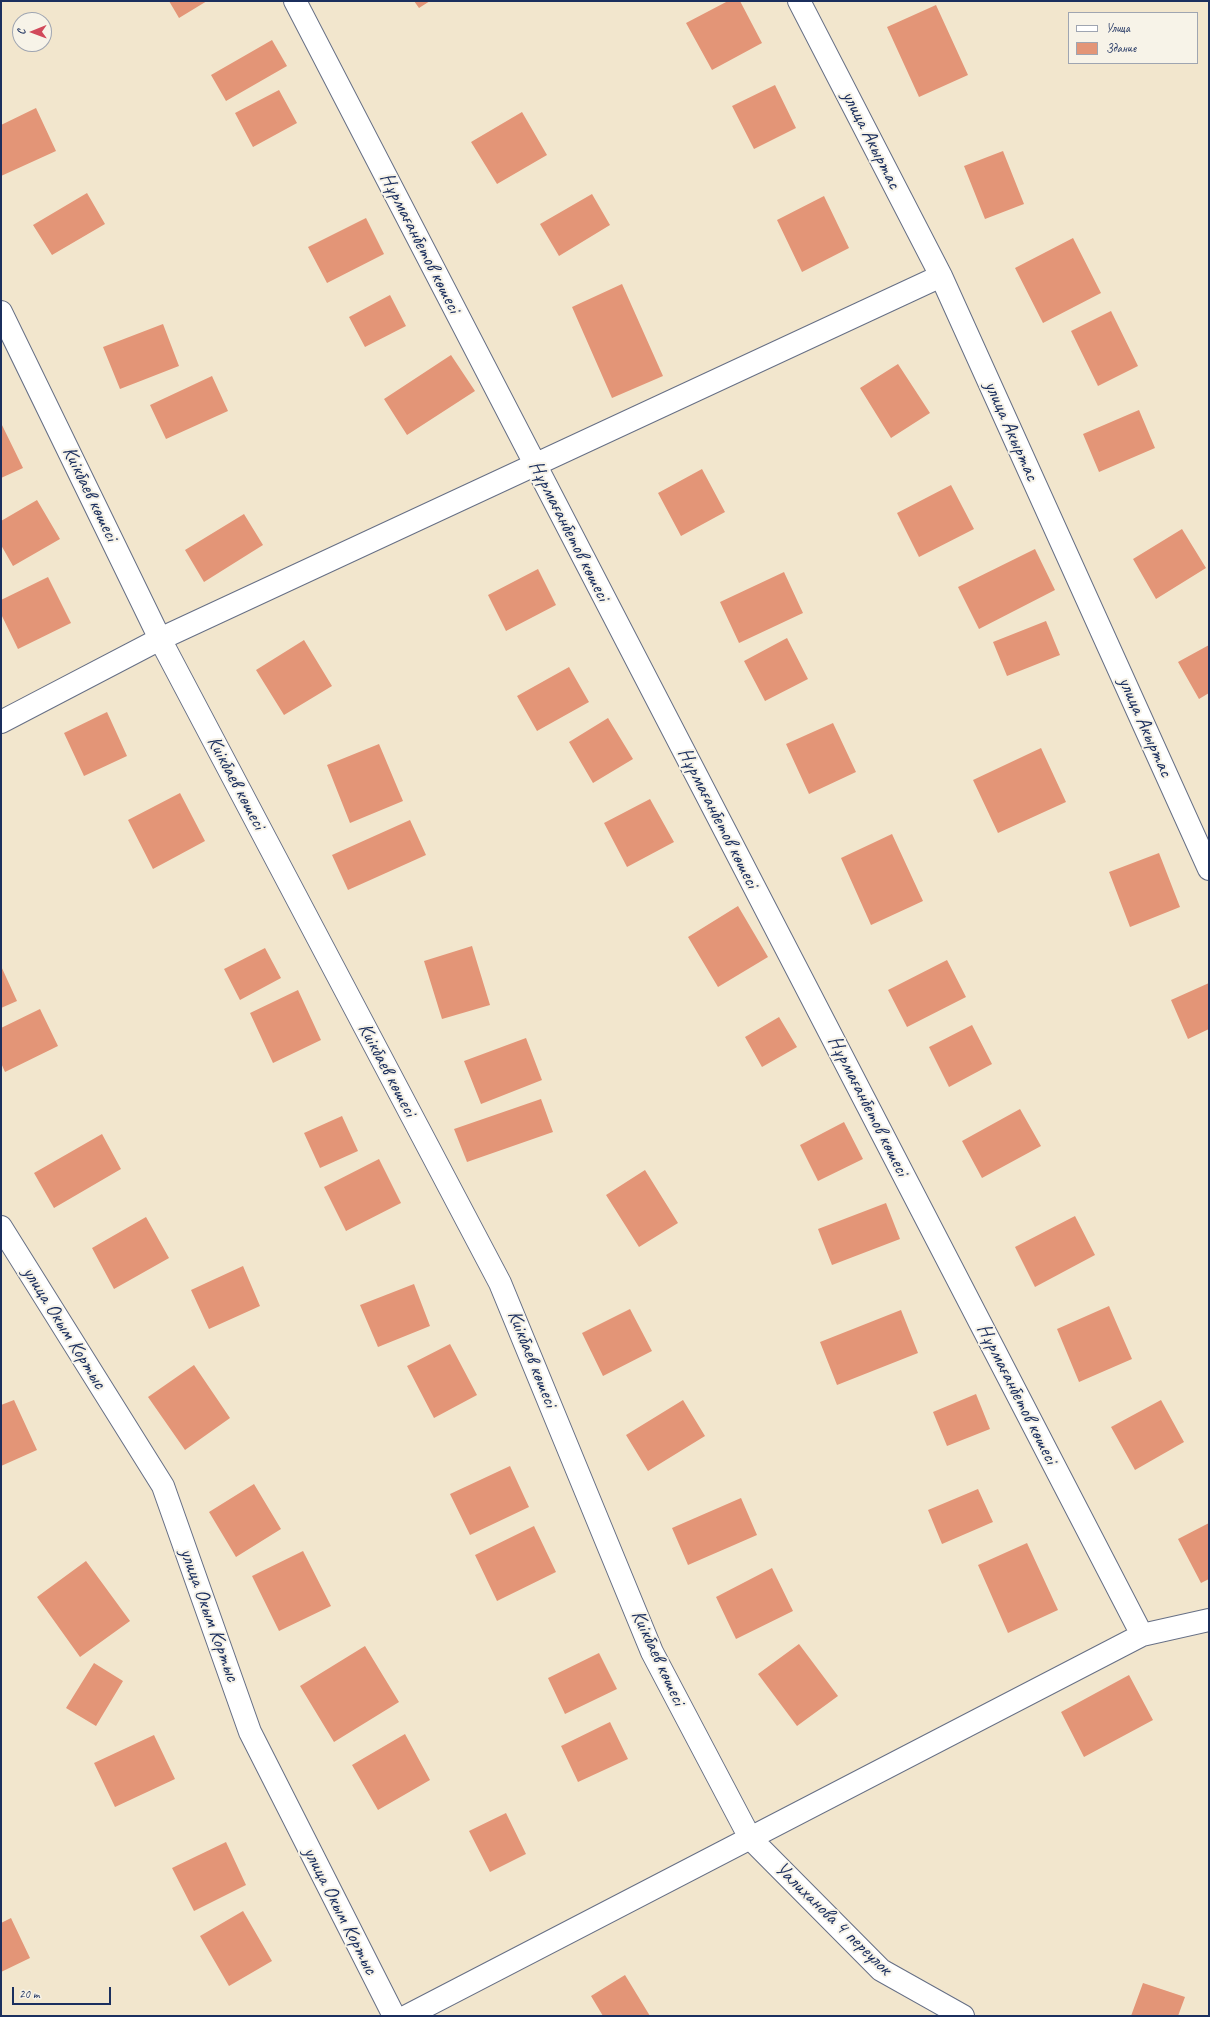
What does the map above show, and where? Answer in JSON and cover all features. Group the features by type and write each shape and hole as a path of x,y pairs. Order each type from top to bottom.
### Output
{"street":[{"name":"Нұрмағанбетов көшесі","path":"295,1 1142,1636"},
{"name":"улица Акыртас","path":"799,1 941,276 1209,869"},
{"path":"1,722 160,639 941,276"},
{"name":"Киікбаев көшесі","path":"1,312 160,639 500,1283 652,1652 750,1838"},
{"name":"улица Окым Кортыс","path":"1,1227 162,1486 250,1732 394,2016"},
{"path":"407,2016 1142,1636 1209,1620"},
{"name":"Уалиханова 4 переулок","path":"750,1838 881,1970 963,2016"}],"building":[{"path":"169,1 207,1 179,18"},
{"path":"414,1 430,1 419,8"},
{"path":"728,1 740,1 762,43 712,70 686,23"},
{"path":"936,5 968,75 919,97 887,27"},
{"path":"272,40 287,66 226,101 211,75"},
{"path":"775,85 796,128 754,149 732,106"},
{"path":"279,90 297,123 253,147 235,113"},
{"path":"36,108 56,151 1,176 1,125"},
{"path":"522,112 547,155 497,184 471,142"},
{"path":"1003,151 1024,204 985,219 964,166"},
{"path":"87,193 105,224 52,255 33,225"},
{"path":"592,194 610,225 559,256 540,224"},
{"path":"824,196 849,248 802,272 777,220"},
{"path":"366,218 384,254 327,283 308,247"},
{"path":"1073,238 1101,293 1043,323 1015,268"},
{"path":"622,284 663,376 612,398 572,307"},
{"path":"390,295 406,326 365,347 349,317"},
{"path":"1111,311 1138,366 1098,386 1071,331"},
{"path":"163,324 179,366 120,389 103,347"},
{"path":"451,355 475,391 407,435 384,399"},
{"path":"898,364 930,413 891,438 860,388"},
{"path":"212,376 228,411 166,439 150,405"},
{"path":"1139,410 1155,448 1099,472 1083,434"},
{"path":"1,423 23,468 1,478"},
{"path":"702,469 725,512 681,536 658,493"},
{"path":"951,485 974,529 919,557 897,513"},
{"path":"37,500 60,539 13,566 1,545 1,521"},
{"path":"244,514 263,545 204,582 185,550"},
{"path":"1182,529 1206,568 1156,599 1133,559"},
{"path":"1035,549 1055,590 979,629 958,587"},
{"path":"538,569 556,605 506,631 488,595"},
{"path":"784,572 803,613 739,643 720,602"},
{"path":"48,577 71,623 18,649 1,614 1,600"},
{"path":"1046,621 1060,655 1007,676 993,642"},
{"path":"787,638 808,679 765,701 744,661"},
{"path":"304,640 332,686 284,715 256,670"},
{"path":"1209,645 1209,693 1199,699 1178,662"},
{"path":"569,667 589,702 537,731 517,696"},
{"path":"107,712 127,756 84,776 64,733"},
{"path":"608,718 633,759 593,783 569,742"},
{"path":"833,723 856,772 809,794 786,744"},
{"path":"379,744 403,801 350,823 327,765"},
{"path":"1041,748 1066,802 998,833 973,780"},
{"path":"180,793 205,841 153,869 128,820"},
{"path":"650,799 674,842 627,867 604,823"},
{"path":"410,820 426,855 348,890 332,855"},
{"path":"892,834 923,901 871,925 841,858"},
{"path":"1159,853 1180,907 1130,927 1109,872"},
{"path":"738,906 768,957 718,987 688,937"},
{"path":"472,946 490,1005 442,1019 424,961"},
{"path":"265,948 281,978 240,1000 224,969"},
{"path":"947,960 966,997 907,1027 888,990"},
{"path":"1,966 17,1001 1,1008"},
{"path":"1209,983 1209,1029 1188,1039 1171,1000"},
{"path":"298,990 321,1040 273,1063 250,1013"},
{"path":"40,1009 58,1046 5,1072 1,1063 1,1028"},
{"path":"779,1017 797,1047 762,1067 745,1037"},
{"path":"972,1025 992,1064 949,1087 929,1047"},
{"path":"526,1038 542,1080 481,1104 464,1061"},
{"path":"541,1099 553,1132 467,1162 454,1129"},
{"path":"1020,1109 1041,1146 982,1178 962,1141"},
{"path":"342,1116 358,1151 320,1168 304,1133"},
{"path":"844,1122 863,1159 818,1181 800,1145"},
{"path":"102,1134 121,1169 54,1208 34,1173"},
{"path":"379,1159 401,1203 346,1231 324,1187"},
{"path":"645,1170 678,1223 639,1247 606,1195"},
{"path":"886,1203 900,1239 832,1265 818,1229"},
{"path":"1075,1216 1095,1255 1035,1287 1015,1247"},
{"path":"146,1217 169,1258 114,1289 92,1248"},
{"path":"243,1266 260,1306 209,1329 191,1290"},
{"path":"414,1284 430,1326 378,1347 360,1305"},
{"path":"1109,1306 1132,1359 1079,1382 1057,1329"},
{"path":"630,1309 652,1351 603,1376 582,1333"},
{"path":"901,1310 918,1353 837,1385 820,1342"},
{"path":"450,1344 477,1395 434,1418 407,1366"},
{"path":"194,1365 230,1418 185,1450 148,1397"},
{"path":"976,1394 990,1429 947,1446 933,1412"},
{"path":"14,1400 37,1450 1,1466 1,1405"},
{"path":"683,1400 705,1436 648,1471 626,1435"},
{"path":"1161,1400 1184,1442 1135,1470 1111,1427"},
{"path":"510,1466 529,1507 470,1535 450,1494"},
{"path":"254,1484 281,1529 236,1557 209,1512"},
{"path":"978,1489 993,1522 942,1544 928,1510"},
{"path":"741,1498 757,1535 688,1565 672,1528"},
{"path":"1209,1523 1209,1579 1201,1583 1178,1539"},
{"path":"534,1526 556,1572 497,1601 475,1555"},
{"path":"1027,1543 1058,1610 1008,1633 978,1565"},
{"path":"303,1551 331,1606 279,1631 252,1576"},
{"path":"86,1561 130,1621 80,1657 37,1597"},
{"path":"772,1568 793,1611 736,1639 716,1597"},
{"path":"799,1644 838,1696 797,1726 758,1674"},
{"path":"365,1646 399,1702 334,1742 300,1686"},
{"path":"599,1653 617,1689 565,1714 548,1678"},
{"path":"94,1663 123,1681 96,1726 66,1708"},
{"path":"1129,1675 1153,1720 1084,1757 1061,1712"},
{"path":"610,1722 628,1759 578,1782 561,1746"},
{"path":"405,1734 430,1780 378,1810 352,1765"},
{"path":"154,1735 175,1779 115,1807 94,1763"},
{"path":"506,1813 526,1854 490,1872 469,1831"},
{"path":"226,1842 246,1885 194,1911 172,1868"},
{"path":"243,1911 272,1961 229,1986 200,1936"},
{"path":"11,1918 30,1958 1,1972 1,1923"},
{"path":"625,1975 650,2016 603,2016 591,1996"},
{"path":"1143,1983 1185,1997 1178,2016 1131,2016"}]}
